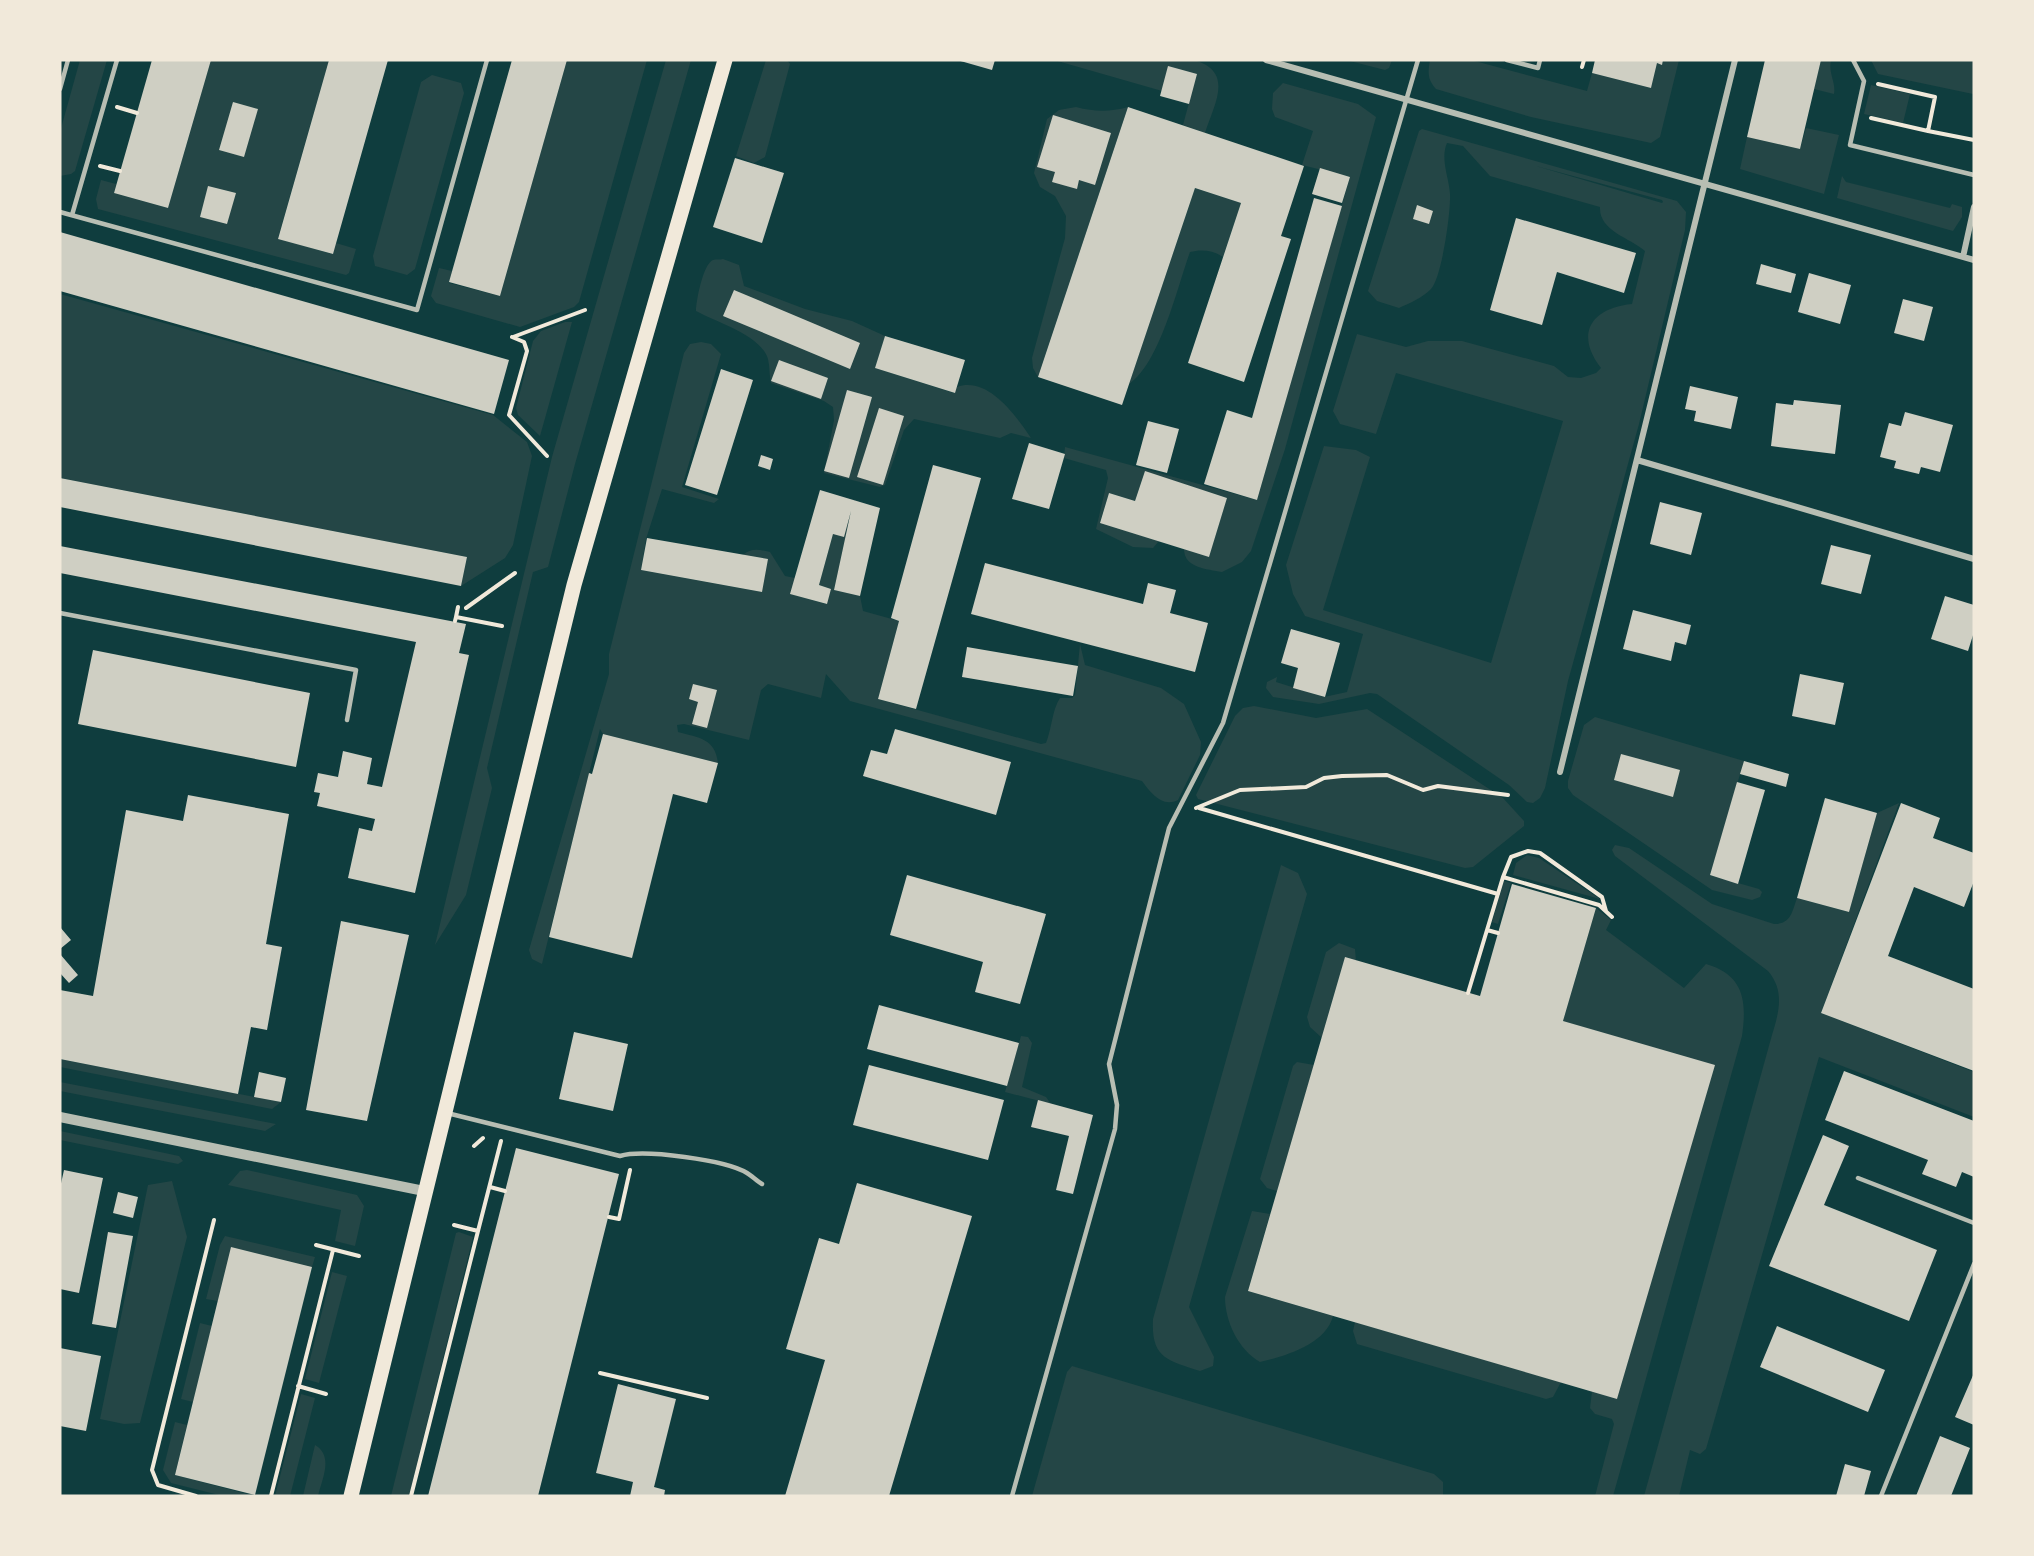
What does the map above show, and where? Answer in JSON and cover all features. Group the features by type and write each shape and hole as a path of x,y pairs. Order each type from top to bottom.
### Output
{"main road":[{"path":"351,1496 574,585 725,60"}],"street":[{"path":"1266,60 1974,260"},
{"path":"1560,772 1707,184 1735,60"},
{"path":"1963,258 1974,207"},
{"path":"1637,460 1974,559"},
{"path":"60,1117 424,1191"}],"lane":[{"path":"60,89 68,60"},
{"path":"72,216 117,60"},
{"path":"60,212 417,310 487,60"},
{"path":"1012,1496 1115,1129 1117,1105 1109,1064 1169,828 1184,803 1223,723 1418,60"},
{"path":"1507,60 1538,68 1540,60"},
{"path":"1853,60 1864,81 1850,145 1974,175"},
{"path":"60,613 356,670 347,720"},
{"path":"444,1113 620,1156 641,1153 672,1154 746,1172 762,1185"},
{"path":"1858,1178 1974,1223"},
{"path":"1881,1496 1974,1263"}],"path":[{"path":"1582,67 1584,60"},
{"path":"1864,81 1935,97 1928,131"},
{"path":"1861,116 1974,140"},
{"path":"547,456 509,415 527,351 524,342 512,337 585,310"},
{"path":"466,608 515,573"},
{"path":"458,607 456,619 502,626"},
{"path":"1187,811 1240,790 1306,787 1324,778 1342,776 1387,776 1423,790 1438,786 1508,795"},
{"path":"1184,803 1498,894"},
{"path":"1468,993 1511,857 1528,851 1540,853 1602,897 1606,911"},
{"path":"1503,877 1599,904 1612,917"},
{"path":"1487,930 1498,933"},
{"path":"474,1146 482,1138 502,1138 513,1141"},
{"path":"411,1496 502,1138"},
{"path":"609,1217 619,1219 630,1170 620,1168"},
{"path":"490,1187 505,1191"},
{"path":"196,1496 158,1485 152,1470 214,1220"},
{"path":"454,1225 478,1231"},
{"path":"316,1245 359,1256"},
{"path":"271,1496 333,1250"},
{"path":"600,1373 706,1398"},
{"path":"298,1386 326,1394"}],"shaded area":[{"path":"80,60 107,60 75,171 60,176 60,132"},
{"path":"211,60 329,60 278,238 332,254 336,243 356,249 349,273 346,275 98,209 96,199 101,180 116,184 114,193 168,208"},
{"path":"567,60 647,60 579,302 574,307 520,327 436,303 431,296 439,268 452,271 449,283 500,296"},
{"path":"666,60 691,60 575,464 548,567 533,572 487,768 492,788 466,895 435,945 552,457"},
{"path":"766,60 787,60 790,64 765,157 754,163 736,156"},
{"path":"1054,60 1194,60 1207,65 1214,72 1218,81 1218,90 1205,133 1183,125 1190,99"},
{"path":"1346,60 1392,60 1389,68 1385,70"},
{"path":"1430,60 1471,60 1587,91 1592,73 1651,88 1657,63 1662,64 1663,60 1679,60 1660,137 1651,143 1531,117 1436,89 1429,75"},
{"path":"1821,60 1831,60 1834,94 1814,89"},
{"path":"1871,60 1974,60 1973,94 1878,74"},
{"path":"432,75 461,83 464,93 415,269 407,275 375,266 373,256 421,82"},
{"path":"1283,83 1358,104 1376,117 1285,449 1251,551 1242,562 1222,572 1192,564 1185,555 1184,549 1209,556 1227,498 1145,472 1135,501 1109,493 1100,522 1159,541 1153,548 1133,547 1096,529 1108,478 1106,470 1064,458 1065,447 1257,500 1350,177 1302,165 1313,131 1275,117 1272,109 1273,93"},
{"path":"1871,85 1910,94 1903,123 1864,114"},
{"path":"1076,107 1102,111 1128,107 1038,377 1033,368 1032,358 1065,238 1066,216 1055,196 1040,187 1034,173 1047,119 1059,110"},
{"path":"1806,128 1839,135 1824,194 1740,169 1747,137 1800,149"},
{"path":"1422,129 1677,201 1686,212 1685,230 1639,424 1568,681 1545,788 1540,798 1533,803 1527,802 1509,785 1377,694 1370,693 1319,704 1273,697 1266,688 1267,682 1277,677 1276,682 1324,697 1347,692 1363,634 1305,616 1293,594 1286,565 1324,446 1356,450 1370,457 1323,610 1491,663 1563,421 1396,373 1376,434 1340,424 1333,411 1357,334 1406,347 1428,341 1462,341 1554,366 1568,377 1581,378 1596,373 1601,368 1589,344 1588,333 1591,324 1606,311 1632,304 1645,251 1610,228 1604,222 1600,207 1490,176 1463,146 1447,143 1444,155 1450,194 1449,214 1442,258 1435,282 1424,295 1399,308 1377,301 1368,291 1419,131","holes":["1536,166 1662,200 1662,203"]},
{"path":"1842,176 1846,182 1950,208 1952,204 1962,207 1962,217 1953,231 1837,198"},
{"path":"1195,188 1241,203 1223,257 1207,251 1190,252 1166,324 1150,360 1129,384"},
{"path":"723,259 739,265 744,286 805,309 852,321 885,336 875,368 954,393 957,387 968,385 980,387 1009,409 1031,438 1011,433 1000,438 914,419 904,430 885,485 880,487 824,473 834,420 833,407 824,401 771,383 768,359 764,350 757,343 737,330 696,311 706,268 713,260"},
{"path":"60,294 493,415 527,442 532,456 513,545 505,558 461,586 467,557 60,478"},
{"path":"565,322 572,322 540,436 518,415 516,408 533,341 541,331"},
{"path":"701,342 711,344 721,354 682,487 719,499 714,503 662,489 646,539 641,570 762,592 743,555 753,550 763,550 770,552 785,576 795,578 791,594 826,604 831,589 819,585 833,534 853,502 834,590 860,596 863,611 899,621 878,699 1041,744 1046,743 1055,708 1060,698 1072,698 1075,695 1080,644 1085,665 1161,688 1184,704 1201,742 1200,755 1178,800 1162,801 1142,781 850,701 826,674 821,698 768,684 761,690 749,740 684,724 677,725 678,732 705,740 710,744 718,763 603,734 600,729 542,964 532,959 529,950 609,674 609,654 684,353 690,344"},
{"path":"1254,706 1316,718 1367,709 1503,798 1524,821 1524,826 1473,867 1465,868 1198,799 1196,795 1235,716 1243,708"},
{"path":"1595,717 1744,761 1710,875 1759,889 1762,892 1760,897 1752,900 1712,890 1573,795 1568,788 1568,781 1584,725"},
{"path":"1899,803 1821,1013 1974,1072 1974,1117 1819,1057 1706,1449 1700,1454 1690,1450 1679,1496 1644,1496 1775,1026 1779,994 1768,971 1615,856 1612,850 1615,845 1629,848 1712,904 1774,924 1784,922 1790,916 1797,898 1849,912 1877,813"},
{"path":"1527,855 1539,858 1600,899 1513,875 1516,863"},
{"path":"1281,865 1298,873 1307,894 1189,1307 1214,1357 1213,1366 1200,1371 1163,1356 1155,1342 1153,1319"},
{"path":"1504,881 1511,883 1498,924 1492,922"},
{"path":"1596,908 1611,920 1606,930 1684,988 1706,964 1728,975 1740,991 1744,1012 1742,1036 1613,1496 1595,1496 1614,1424 1612,1419 1595,1414 1590,1408 1592,1391 1617,1398 1714,1066 1563,1021"},
{"path":"1339,943 1355,949 1356,961 1322,1038 1310,1027 1307,1017 1326,952"},
{"path":"1021,1036 1028,1037 1032,1043 1022,1087 1046,1097 1051,1104 1005,1092"},
{"path":"60,1059 281,1102 272,1109 60,1067"},
{"path":"1297,1062 1314,1065 1277,1191 1267,1188 1260,1179 1293,1066"},
{"path":"60,1082 276,1124 265,1131 60,1091"},
{"path":"60,1131 179,1156 183,1161 178,1164 60,1140"},
{"path":"247,1170 357,1195 364,1206 355,1246 335,1241 341,1210 228,1185 240,1171"},
{"path":"172,1181 187,1237 140,1423 124,1424 100,1419 148,1185"},
{"path":"1252,1211 1270,1214 1248,1291 1333,1316 1329,1326 1314,1341 1293,1352 1260,1362 1252,1357 1235,1334 1228,1316 1225,1297"},
{"path":"456,1233 473,1237 409,1496 391,1496"},
{"path":"225,1236 315,1257 312,1267 218,1301 206,1299 220,1245"},
{"path":"332,1272 347,1276 319,1383 305,1379"},
{"path":"1355,1322 1561,1382 1553,1397 1546,1399 1357,1344 1353,1331"},
{"path":"200,1323 212,1326 193,1402 181,1399"},
{"path":"1072,1366 1434,1474 1443,1482 1443,1496 1032,1496 1067,1372"},
{"path":"301,1394 315,1398 290,1496 275,1496"},
{"path":"175,1422 187,1425 175,1475 255,1496 223,1496 171,1483 163,1470"},
{"path":"315,1445 324,1455 324,1475 318,1496 303,1496"}],"building":[{"path":"152,60 211,60 168,208 114,193"},
{"path":"329,60 388,60 333,254 278,239"},
{"path":"512,60 567,60 500,296 449,282"},
{"path":"957,60 995,60 992,70"},
{"path":"1595,60 1663,60 1662,65 1657,63 1651,88 1592,73"},
{"path":"1765,60 1821,60 1800,149 1747,137"},
{"path":"1168,66 1197,74 1189,104 1160,96"},
{"path":"233,102 258,109 244,157 219,150"},
{"path":"1128,107 1304,166 1281,236 1291,239 1244,382 1188,363 1241,203 1195,188 1122,405 1038,377"},
{"path":"1053,115 1111,133 1095,185 1079,180 1077,189 1052,182 1055,172 1037,167"},
{"path":"735,158 784,173 762,243 713,227"},
{"path":"1320,168 1350,177 1342,203 1312,194"},
{"path":"208,186 236,193 227,224 200,217"},
{"path":"1314,198 1342,206 1257,500 1204,484 1227,410 1252,418"},
{"path":"1417,205 1433,211 1429,224 1413,219"},
{"path":"1516,218 1636,253 1624,293 1557,272 1542,325 1490,310"},
{"path":"60,232 509,360 494,414 60,291"},
{"path":"1761,264 1796,274 1791,293 1756,284"},
{"path":"1809,273 1851,285 1840,324 1798,312"},
{"path":"734,290 860,343 850,369 723,316"},
{"path":"1903,299 1933,307 1924,341 1894,333"},
{"path":"885,336 965,360 955,393 875,368"},
{"path":"779,360 828,378 821,399 771,381"},
{"path":"721,369 753,380 717,495 685,485"},
{"path":"1690,386 1738,397 1731,429 1694,421 1696,411 1685,409"},
{"path":"847,390 872,397 849,478 824,471"},
{"path":"1794,400 1841,405 1835,454 1771,446 1776,403 1793,405"},
{"path":"879,408 904,416 883,485 857,477"},
{"path":"1905,412 1953,425 1940,472 1921,467 1919,474 1894,468 1896,461 1880,457 1889,423 1901,426"},
{"path":"1148,421 1179,429 1167,473 1136,465"},
{"path":"1029,443 1065,454 1049,509 1012,499"},
{"path":"761,455 773,459 770,470 758,466"},
{"path":"933,465 981,478 916,709 878,699 899,621 891,618"},
{"path":"1145,471 1227,498 1209,557 1100,523 1109,493 1135,501"},
{"path":"60,478 467,557 461,586 60,507"},
{"path":"820,490 880,508 860,596 834,590 851,511 844,537 833,534 819,585 831,589 827,604 790,594"},
{"path":"1660,502 1702,513 1691,555 1650,544"},
{"path":"647,538 768,559 762,592 641,570"},
{"path":"1831,545 1871,555 1861,594 1821,584"},
{"path":"60,546 466,624 459,653 469,655 415,893 348,878 359,828 372,831 375,819 317,806 320,793 314,792 318,773 338,777 343,751 372,758 367,784 382,787 416,642 60,573"},
{"path":"985,563 1143,604 1148,583 1176,590 1170,613 1208,623 1195,672 971,614"},
{"path":"1945,596 1974,605 1974,632 1968,651 1931,639"},
{"path":"1633,610 1691,625 1686,645 1675,642 1671,661 1623,649"},
{"path":"1291,629 1340,643 1325,697 1293,688 1298,668 1281,663"},
{"path":"967,647 1078,666 1073,696 962,677"},
{"path":"93,650 310,693 296,767 78,724"},
{"path":"1800,674 1844,683 1835,725 1792,716"},
{"path":"693,684 717,690 707,728 692,724 698,702 689,699"},
{"path":"895,729 1011,762 996,815 863,776 871,750 887,754"},
{"path":"603,734 718,763 707,803 673,794 632,958 549,937 589,773 592,774"},
{"path":"1621,754 1680,770 1673,797 1614,780"},
{"path":"1744,761 1789,774 1786,787 1740,774"},
{"path":"1737,782 1765,790 1738,884 1710,875"},
{"path":"188,795 289,814 266,944 282,947 267,1030 251,1027 238,1094 60,1059 60,990 93,996 126,810 183,821"},
{"path":"1825,798 1877,813 1849,912 1797,898"},
{"path":"1901,803 1940,818 1933,838 1974,853 1974,881 1964,907 1914,887 1888,956 1974,989 1974,1071 1821,1013"},
{"path":"907,875 1046,914 1020,1004 975,992 983,962 890,935"},
{"path":"1512,884 1596,908 1563,1021 1715,1065 1617,1399 1248,1291 1345,957 1480,996"},
{"path":"341,921 409,935 367,1121 306,1110"},
{"path":"60,927 71,940 60,949"},
{"path":"60,954 78,975 69,983 60,973"},
{"path":"879,1005 1019,1043 1007,1086 867,1049"},
{"path":"574,1032 628,1044 613,1111 559,1099"},
{"path":"869,1065 1004,1100 988,1160 853,1125"},
{"path":"1844,1071 1974,1121 1974,1177 1962,1172 1956,1187 1922,1174 1928,1160 1825,1120"},
{"path":"259,1072 286,1078 281,1102 254,1097"},
{"path":"1038,1100 1093,1115 1073,1194 1056,1190 1069,1136 1031,1127"},
{"path":"1823,1135 1849,1146 1824,1205 1937,1250 1909,1321 1769,1266"},
{"path":"516,1148 619,1174 538,1496 428,1496"},
{"path":"64,1170 103,1178 79,1293 60,1289 60,1188"},
{"path":"857,1183 972,1216 889,1496 785,1496 825,1360 786,1349 819,1238 839,1244"},
{"path":"118,1192 138,1197 133,1218 113,1213"},
{"path":"108,1232 133,1236 116,1328 92,1324"},
{"path":"231,1247 312,1267 255,1495 175,1475"},
{"path":"1777,1326 1885,1370 1868,1412 1760,1367"},
{"path":"60,1348 101,1356 86,1431 60,1426"},
{"path":"1974,1373 1974,1425 1955,1417"},
{"path":"618,1384 676,1399 654,1487 665,1490 664,1496 630,1496 633,1482 596,1473"},
{"path":"1940,1436 1970,1448 1951,1496 1916,1496"},
{"path":"1845,1464 1871,1471 1864,1496 1836,1496"}]}
